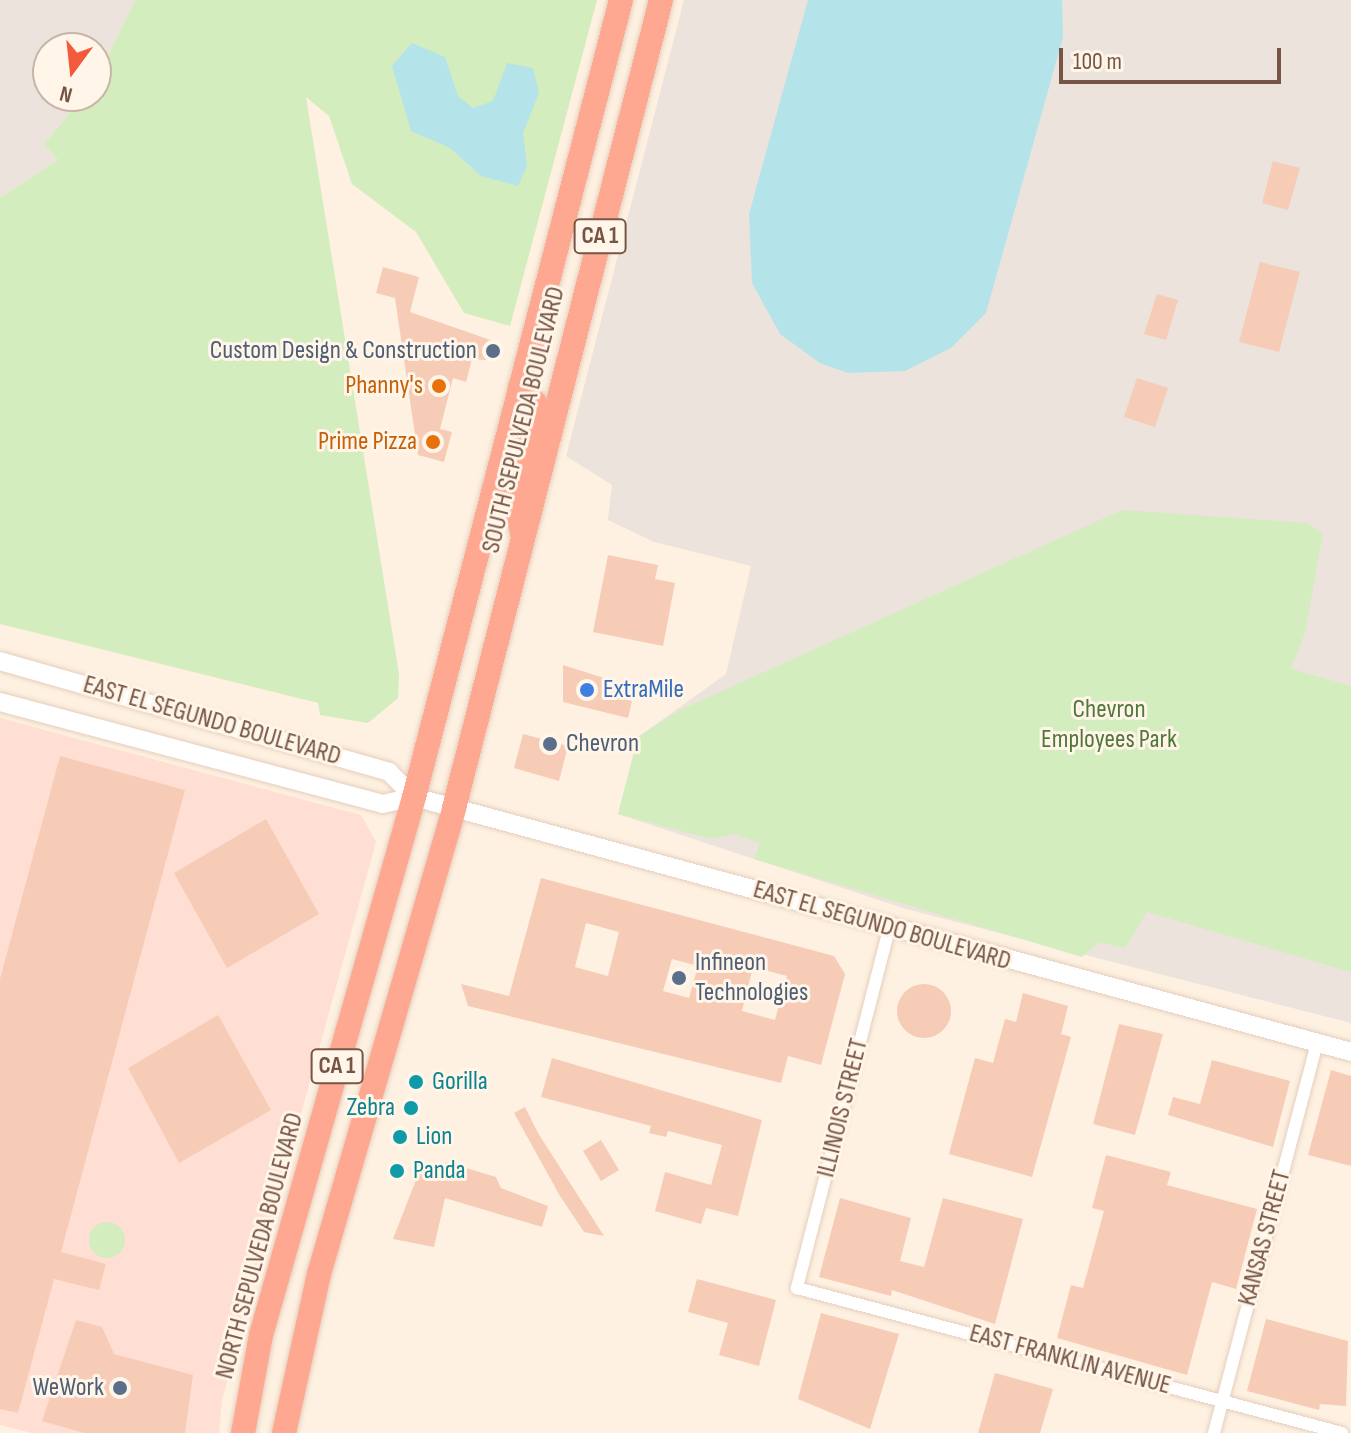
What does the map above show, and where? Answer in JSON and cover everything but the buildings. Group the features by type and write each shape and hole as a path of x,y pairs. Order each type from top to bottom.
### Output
{"highway":[{"name":"SOUTH SEPULVEDA BOULEVARD","path":"414,797 621,0"},
{"name":"SOUTH SEPULVEDA BOULEVARD","path":"454,808 661,0"},
{"path":"520,387 535,403 515,497 523,537"},
{"name":"NORTH SEPULVEDA BOULEVARD","path":"243,1433 261,1335 414,797"},
{"name":"CA 1","path":"284,1433 319,1274 454,808"}],"main road":[{"name":"EAST EL SEGUNDO BOULEVARD","path":"0,661 389,772 414,797"},
{"name":"EAST EL SEGUNDO BOULEVARD","path":"0,702 383,804 414,797 889,929 1351,1052"}],"street":[{"name":"ILLINOIS STREET","path":"797,1288 889,929"},
{"name":"KANSAS STREET","path":"1214,1433 1317,1043"},
{"name":"EAST FRANKLIN AVENUE","path":"797,1288 1342,1433"}],"shaded area":[{"path":"0,0 135,0 112,47 112,32 32,32 32,112 71,112 44,144 58,160 0,198"},
{"path":"684,0 1351,0 1351,1023 906,909 618,814 638,737 726,674 751,566 654,542 608,520 612,485 566,456"},
{"path":"0,718 361,815 376,842 222,1400 219,1433 32,1433 0,1425"}],"green space":[{"path":"135,0 597,0 510,326 464,313 416,232 352,184 329,116 306,97 399,674 398,698 368,723 320,715 318,703 0,624 0,198 58,160 44,144 71,112 112,112 112,47"},
{"name":"Chevron Employees Park","path":"1122,510 1307,523 1323,533 1305,633 1291,669 1351,686 1351,972 1147,912 1125,948 1100,942 1082,957 754,859 760,843 734,834 711,839 618,814 638,737 678,711"},
{"path":"107,1222 120,1227 125,1240 120,1253 107,1258 94,1253 89,1240 94,1227"}],"water":[{"path":"808,0 1062,0 1063,37 986,313 951,348 905,371 848,373 820,363 780,334 752,283 749,214"},
{"path":"412,43 445,57 458,96 473,108 493,101 507,63 533,68 539,93 523,133 527,166 518,186 481,176 450,148 411,131 392,66"}],"place":[{"name":"Custom Design & Construction","path":"493,351"},
{"name":"Phanny's","path":"439,386"},
{"name":"Prime Pizza","path":"433,442"},
{"name":"ExtraMile","path":"587,690"},
{"name":"Chevron","path":"550,744"},
{"name":"Infineon Technologies","path":"679,978"},
{"name":"Gorilla","path":"416,1082"},
{"name":"Zebra","path":"411,1108"},
{"name":"Lion","path":"400,1137"},
{"name":"Panda","path":"397,1171"},
{"name":"WeWork","path":"120,1388"}]}
